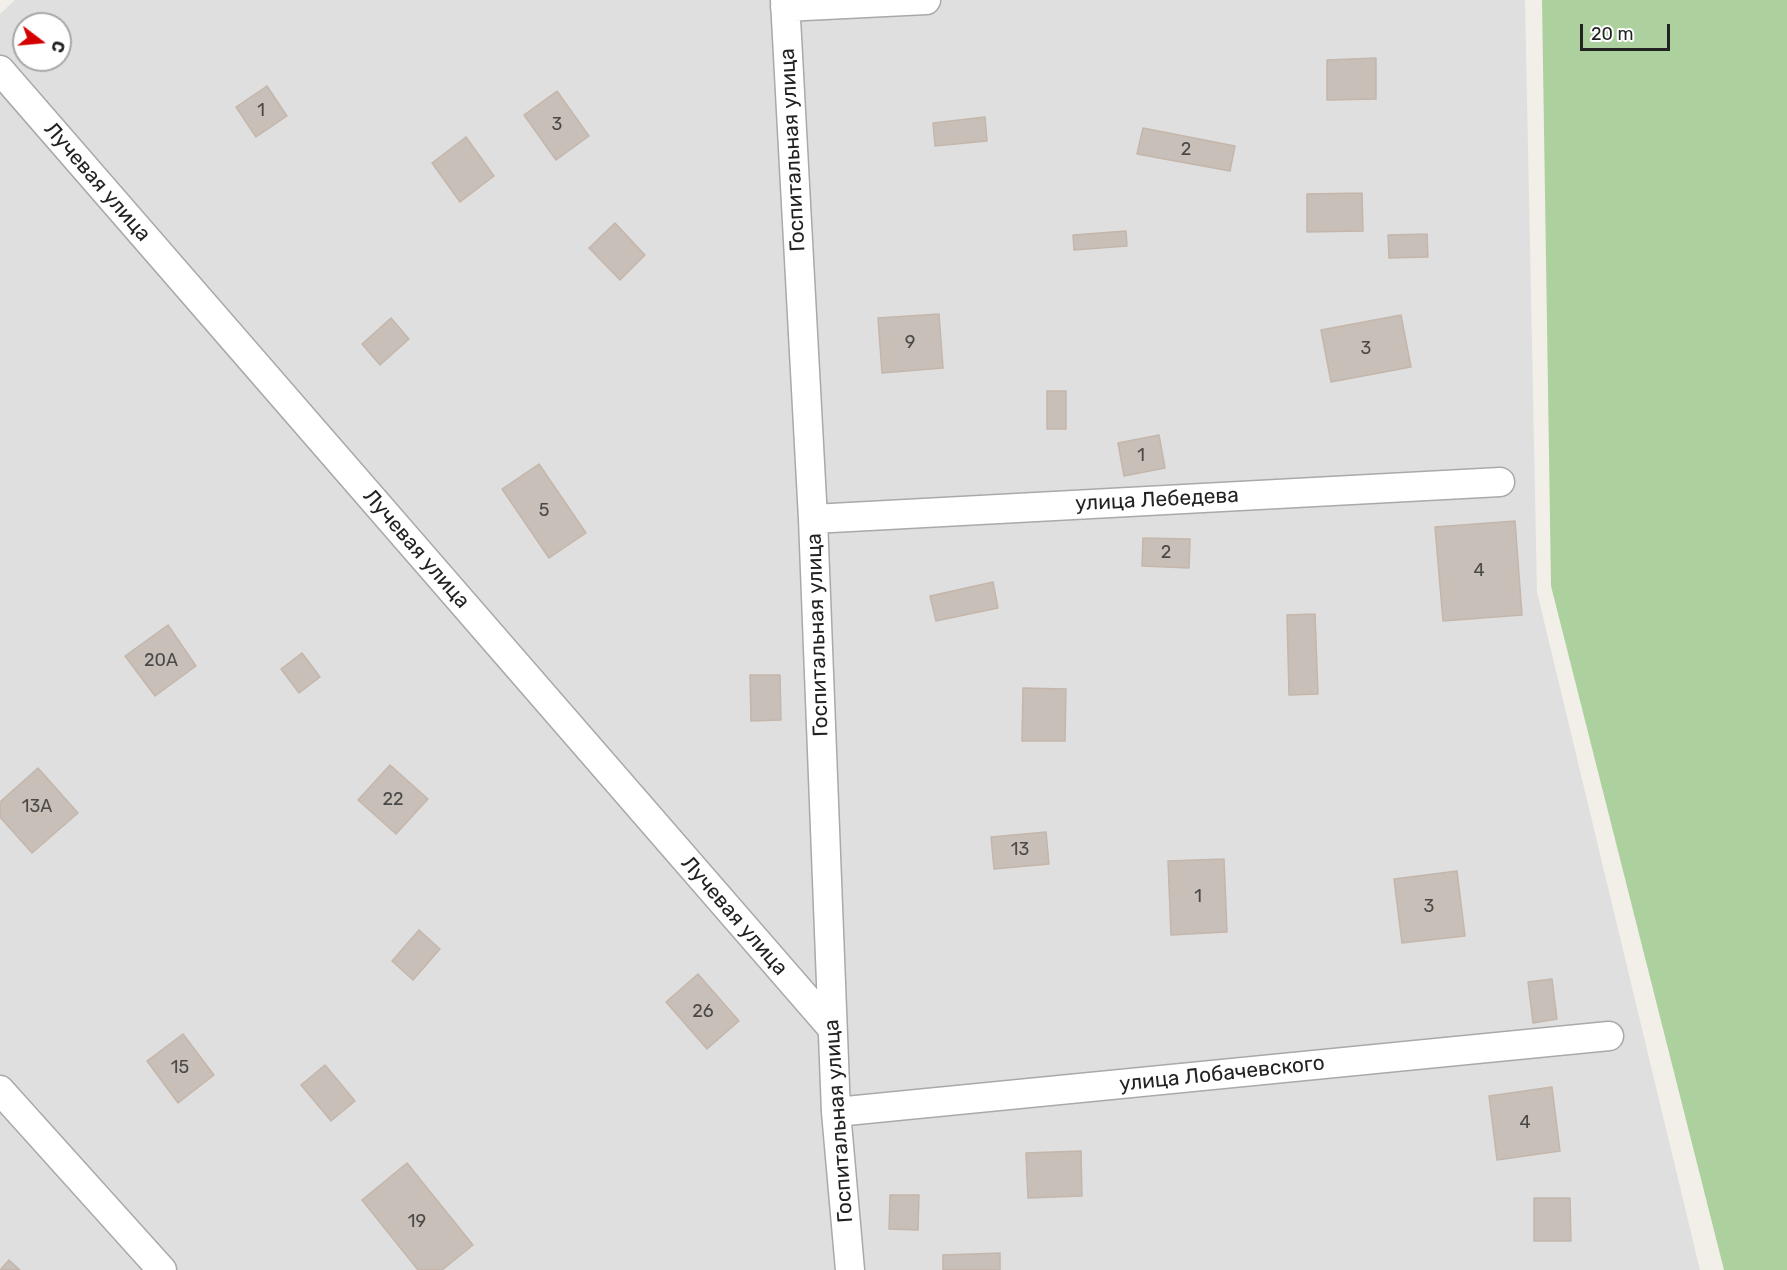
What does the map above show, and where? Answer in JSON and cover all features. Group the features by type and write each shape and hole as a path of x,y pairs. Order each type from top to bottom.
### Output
{"street":[{"path":"785,3 926,0"},
{"name":"Госпитальная улица","path":"785,3 813,519 836,1112 850,1270"},
{"name":"Лучевая улица","path":"0,70 832,1028"},
{"name":"улица Лебедева","path":"813,519 1500,482"},
{"name":"улица Лобачевского","path":"836,1112 1609,1036"},
{"path":"0,1090 162,1270"}],"shaded area":[{"path":"15,0 1525,0 1537,592 1700,1270 0,1270 0,14"}],"green space":[{"path":"1542,0 1787,0 1787,1270 1724,1270 1551,586"}],"building":[{"path":"1376,58 1376,99 1327,100 1327,60"},
{"path":"267,86 287,116 256,137 236,107"},
{"path":"557,91 589,136 556,160 524,115"},
{"path":"985,117 987,141 935,146 933,123"},
{"path":"1143,128 1235,146 1230,171 1137,154"},
{"path":"466,137 494,176 460,202 432,163"},
{"path":"1362,193 1363,231 1307,232 1307,194"},
{"path":"615,223 645,255 620,280 589,248"},
{"path":"1126,231 1127,246 1074,250 1073,235"},
{"path":"1427,234 1428,257 1389,258 1388,235"},
{"path":"939,314 943,368 882,373 878,318"},
{"path":"1401,315 1411,367 1331,382 1321,330"},
{"path":"391,318 409,339 380,365 362,344"},
{"path":"1047,391 1066,391 1066,429 1047,429"},
{"path":"1159,435 1165,468 1124,476 1118,443"},
{"path":"539,464 586,533 549,558 502,489"},
{"path":"1515,521 1522,615 1443,621 1435,527"},
{"path":"1143,538 1190,539 1189,568 1142,566"},
{"path":"993,582 998,608 936,621 930,596"},
{"path":"1315,614 1318,694 1289,695 1287,615"},
{"path":"168,625 196,666 155,696 125,656"},
{"path":"302,653 320,677 299,693 281,669"},
{"path":"750,675 780,675 781,720 751,721"},
{"path":"1023,688 1066,689 1065,741 1022,741"},
{"path":"390,765 428,799 396,834 358,800"},
{"path":"38,768 78,813 32,853 0,817 0,802"},
{"path":"1046,832 1049,864 994,869 991,837"},
{"path":"1224,859 1227,932 1171,935 1168,861"},
{"path":"1457,871 1465,936 1402,943 1394,879"},
{"path":"419,930 440,949 413,980 392,961"},
{"path":"698,974 739,1021 707,1049 666,1002"},
{"path":"1552,979 1557,1019 1533,1023 1528,982"},
{"path":"183,1034 214,1075 178,1103 147,1061"},
{"path":"325,1065 355,1101 331,1121 301,1085"},
{"path":"1552,1087 1560,1151 1497,1160 1489,1096"},
{"path":"1081,1151 1082,1196 1028,1198 1026,1153"},
{"path":"407,1163 473,1245 442,1270 418,1270 362,1200"},
{"path":"890,1195 919,1195 918,1230 889,1229"},
{"path":"1534,1198 1570,1198 1571,1241 1534,1241"},
{"path":"1000,1253 1000,1270 943,1270 943,1255"},
{"path":"9,1260 20,1270 0,1270"}]}
